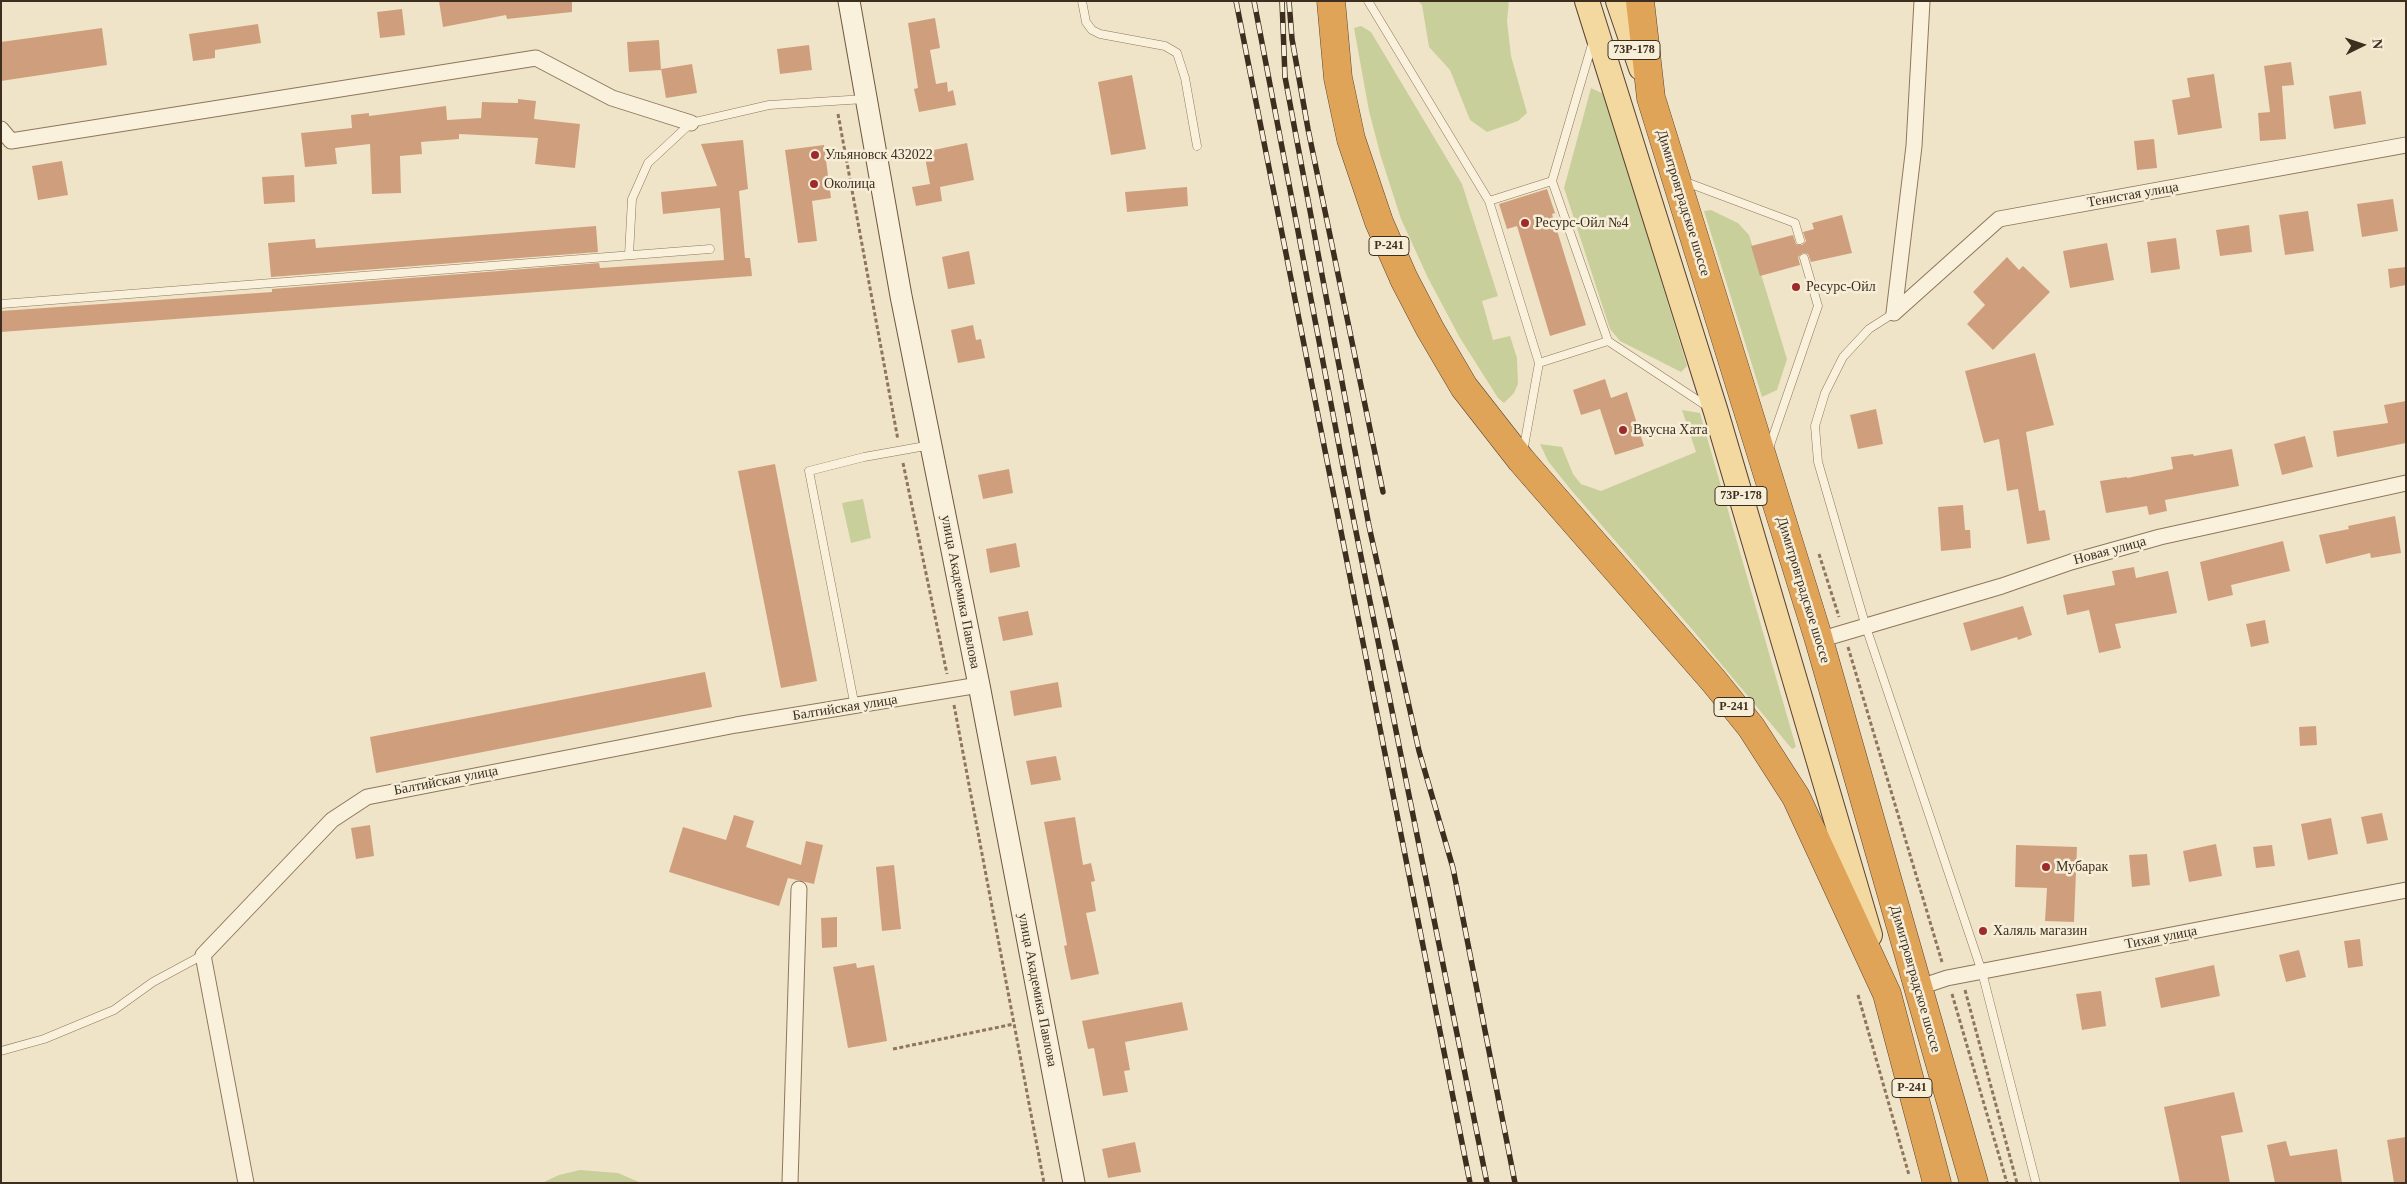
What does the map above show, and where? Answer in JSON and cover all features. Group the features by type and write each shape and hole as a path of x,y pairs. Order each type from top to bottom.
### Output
{"highway":[{"name":"Р-241","path":"1331,1 1338,78 1349,130 1379,222 1404,279 1434,338 1464,387 1521,460 1713,680 1751,727 1796,797 1887,994 1937,1183"},
{"name":"Р-241","path":"1640,1 1651,98"},
{"name":"Димитровградское шоссе","path":"1651,98 1765,465 1831,637 1917,988 1974,1183"}],"main road":[{"name":"73Р-178","path":"1587,1 1716,412 1887,994"},
{"name":"Димитровградское шоссе","path":"1618,1 1651,98"}],"street":[{"name":"улица Академика Павлова","path":"849,1 865,99 1074,1183"},
{"path":"1894,313 1914,146 1922,1"},
{"path":"1,129 11,141 536,58 612,98 691,123"},
{"name":"Тенистая улица","path":"1894,313 1999,219 2406,145"},
{"name":"Новая улица","path":"1831,637 2002,586 2071,562 2160,537 2406,482"},
{"name":"Балтийская улица","path":"203,955 332,820 367,797 727,726 855,707 979,685"},
{"path":"790,1183 799,889"},
{"name":"Тихая улица","path":"1917,988 1954,977 2406,890"},
{"path":"203,955 246,1183"}],"lane":[{"path":"1082,1 1086,22 1092,30 1100,34 1165,46 1177,53 1185,78 1198,146"},
{"path":"1368,1 1489,201 1539,363 1521,460"},
{"path":"1596,29 1552,181 1608,341 1716,412"},
{"path":"629,255 632,200 648,163 691,123 769,105 865,99"},
{"path":"1676,179 1694,184 1795,223 1800,240"},
{"path":"1489,201 1552,181"},
{"path":"1,304 710,249"},
{"path":"1765,465 1772,436 1818,306 1804,258"},
{"path":"1894,313 1869,329 1843,357 1825,393 1815,426 1818,462 1866,627 1982,972 2036,1183"},
{"path":"1539,363 1608,341"},
{"path":"855,707 809,470 931,445"},
{"path":"1,1051 44,1039 114,1010 153,982 203,955"}],"path":[{"path":"835,101 900,451 951,690 1044,1183"},
{"path":"1818,550 1831,637 1954,977 2017,1183"},
{"path":"1954,977 2007,1183"},
{"path":"1858,995 1911,1183"},
{"path":"892,1049 1014,1024"}],"green space":[{"path":"1418,1 1509,1 1507,21 1511,56 1527,113 1518,121 1487,132 1470,120 1450,70 1429,47 1422,5"},
{"path":"1361,26 1371,32 1462,184 1498,296 1482,301 1493,340 1510,336 1517,358 1518,384 1514,393 1504,403 1498,398 1460,338 1428,278 1401,219 1381,157 1369,111 1354,28"},
{"path":"1591,88 1604,94 1687,366 1681,372 1620,341 1610,329 1564,188"},
{"path":"1711,210 1738,223 1749,235 1787,359 1777,390 1762,397 1704,211"},
{"path":"1682,410 1700,413 1796,747 1792,749 1691,628 1571,490 1548,461 1540,444 1562,447 1573,474 1581,484 1601,491 1696,452"},
{"path":"863,499 871,538 851,543 842,503"},
{"path":"580,1170 618,1173 641,1183 542,1183 559,1175"}],"building":[{"path":"439,1 572,1 572,12 507,19 506,15 443,27"},
{"path":"402,9 405,35 380,38 377,12"},
{"path":"935,18 940,48 930,50 936,84 947,82 948,92 953,90 956,105 919,112 914,89 918,88 908,23"},
{"path":"258,24 261,43 215,50 215,58 193,61 189,34"},
{"path":"102,28 107,65 1,81 1,42"},
{"path":"659,40 661,70 629,72 627,42"},
{"path":"809,45 812,70 780,74 777,49"},
{"path":"2291,62 2294,85 2282,86 2286,139 2260,141 2258,113 2270,112 2264,66"},
{"path":"692,64 697,93 666,98 661,69"},
{"path":"2214,74 2222,128 2178,135 2172,100 2190,97 2187,78"},
{"path":"1132,75 1146,149 1111,155 1098,82"},
{"path":"2361,91 2366,124 2334,129 2329,96"},
{"path":"518,99 536,101 534,119 580,124 575,168 535,164 538,138 459,134 459,139 421,142 422,154 400,156 401,193 372,194 370,144 335,148 337,164 305,167 301,133 352,128 351,115 369,113 369,116 446,106 447,120 481,118 482,102 518,103"},
{"path":"2154,139 2157,168 2137,170 2134,141"},
{"path":"743,140 748,189 739,191 745,258 750,258 752,276 1,332 1,311 272,292 272,289 599,263 600,268 724,260 720,208 663,214 661,192 717,186 701,144"},
{"path":"967,143 974,180 940,187 942,201 916,206 912,187 930,184 924,152"},
{"path":"824,145 831,198 812,201 817,241 798,243 785,150"},
{"path":"62,161 68,195 38,200 32,166"},
{"path":"294,175 295,202 264,204 262,177"},
{"path":"1187,187 1188,206 1127,212 1125,192"},
{"path":"1547,189 1555,213 1552,214 1586,325 1550,336 1517,226 1507,229 1499,204"},
{"path":"2393,199 2398,231 2362,237 2357,204"},
{"path":"2308,211 2314,251 2285,255 2279,215"},
{"path":"1842,215 1852,253 1811,262 1808,254 1803,253 1798,257 1800,265 1760,276 1751,246 1793,235 1796,244 1802,245 1806,241 1803,232 1814,229 1812,223"},
{"path":"2249,225 2252,252 2220,256 2216,230"},
{"path":"596,226 598,252 271,277 268,243 315,239 316,248"},
{"path":"2176,238 2180,269 2151,273 2147,242"},
{"path":"2107,243 2114,280 2070,288 2063,251"},
{"path":"969,251 975,284 948,289 942,257"},
{"path":"2007,257 2019,270 2023,266 2050,292 1993,350 1967,324 1985,305 1973,292"},
{"path":"2406,267 2406,285 2390,288 2388,269"},
{"path":"973,325 976,340 981,339 985,358 958,363 951,330"},
{"path":"2035,353 2054,425 2026,432 2039,511 2045,510 2050,540 2027,544 2018,489 2007,491 1999,439 1984,443 1965,371"},
{"name":"Вкусна Хата","path":"1605,379 1611,398 1627,392 1644,446 1615,455 1600,409 1581,415 1573,390"},
{"path":"2406,401 2406,443 2337,457 2333,431 2388,423 2384,405"},
{"path":"1876,409 1883,444 1858,449 1850,415"},
{"path":"2305,436 2313,467 2282,475 2274,444"},
{"path":"2232,449 2239,486 2165,500 2167,511 2149,515 2147,506 2106,513 2100,481 2173,469 2171,457 2193,454 2194,456"},
{"path":"775,464 817,681 781,688 738,471"},
{"path":"1009,469 1013,493 983,499 978,475"},
{"path":"1963,505 1965,530 1970,530 1971,548 1941,551 1938,507"},
{"path":"2395,516 2401,553 2371,558 2370,553 2326,564 2319,535 2349,529 2348,526"},
{"path":"2283,541 2290,571 2231,585 2233,595 2208,601 2200,562"},
{"path":"1016,543 1020,567 990,573 986,549"},
{"path":"2134,567 2136,578 2168,571 2177,613 2115,624 2121,648 2099,653 2089,610 2067,615 2063,595 2115,585 2112,571"},
{"path":"2023,606 2032,635 2018,640 2017,637 1971,651 1963,623"},
{"path":"1028,611 1033,635 1003,641 998,617"},
{"path":"2265,620 2269,643 2251,647 2246,624"},
{"path":"705,672 712,707 376,773 370,737"},
{"path":"1058,682 1062,707 1014,716 1010,691"},
{"path":"2316,726 2317,745 2300,746 2299,727"},
{"path":"1056,756 1061,780 1031,785 1026,761"},
{"path":"2382,813 2388,840 2367,844 2361,817"},
{"path":"734,815 754,821 746,847 801,865 806,841 823,845 814,884 788,878 779,906 669,872 683,827 726,840"},
{"path":"1075,817 1083,865 1091,863 1095,881 1091,882 1096,911 1086,913 1099,974 1071,980 1064,946 1067,945 1044,822"},
{"path":"2331,818 2338,854 2308,860 2301,824"},
{"path":"370,825 374,856 356,859 351,828"},
{"path":"2216,844 2222,876 2189,882 2183,851"},
{"name":"Мубарак","path":"2016,845 2077,847 2074,922 2045,921 2047,888 2015,887"},
{"path":"2272,845 2275,866 2256,868 2253,847"},
{"path":"2147,854 2150,885 2132,887 2129,855"},
{"path":"894,865 901,929 882,931 876,867"},
{"path":"837,917 837,947 822,948 821,918"},
{"path":"2360,939 2363,966 2348,968 2344,941"},
{"path":"2299,950 2306,977 2286,982 2279,955"},
{"path":"856,963 857,968 874,965 887,1041 848,1048 833,967"},
{"path":"2214,965 2220,996 2161,1008 2155,978"},
{"path":"2101,991 2106,1026 2082,1030 2076,994"},
{"path":"1182,1002 1188,1030 1125,1042 1130,1070 1124,1071 1128,1092 1103,1096 1094,1048 1088,1049 1082,1021"},
{"path":"2234,1092 2243,1132 2221,1136 2230,1183 2180,1183 2164,1107"},
{"path":"2406,1137 2406,1183 2394,1183 2387,1140"},
{"path":"2286,1141 2290,1156 2337,1149 2342,1183 2275,1183 2267,1145"},
{"path":"1135,1142 1141,1172 1108,1178 1102,1149"}],"railway":[{"path":"1236,1 1470,1183"},
{"path":"1254,1 1345,477 1487,1183"},
{"path":"1282,1 1285,77 1369,526 1419,751 1453,868 1515,1183"},
{"path":"1289,1 1292,39 1308,129 1383,492"}],"place":[{"name":"Ульяновск 432022","path":"815,155"},
{"name":"Околица","path":"814,184"},
{"name":"Ресурс-Ойл №4","path":"1525,223"},
{"name":"Ресурс-Ойл","path":"1796,287"},
{"name":"Вкусна Хата","path":"1623,430"},
{"name":"Мубарак","path":"2046,867"},
{"name":"Халяль магазин","path":"1983,931"}]}
